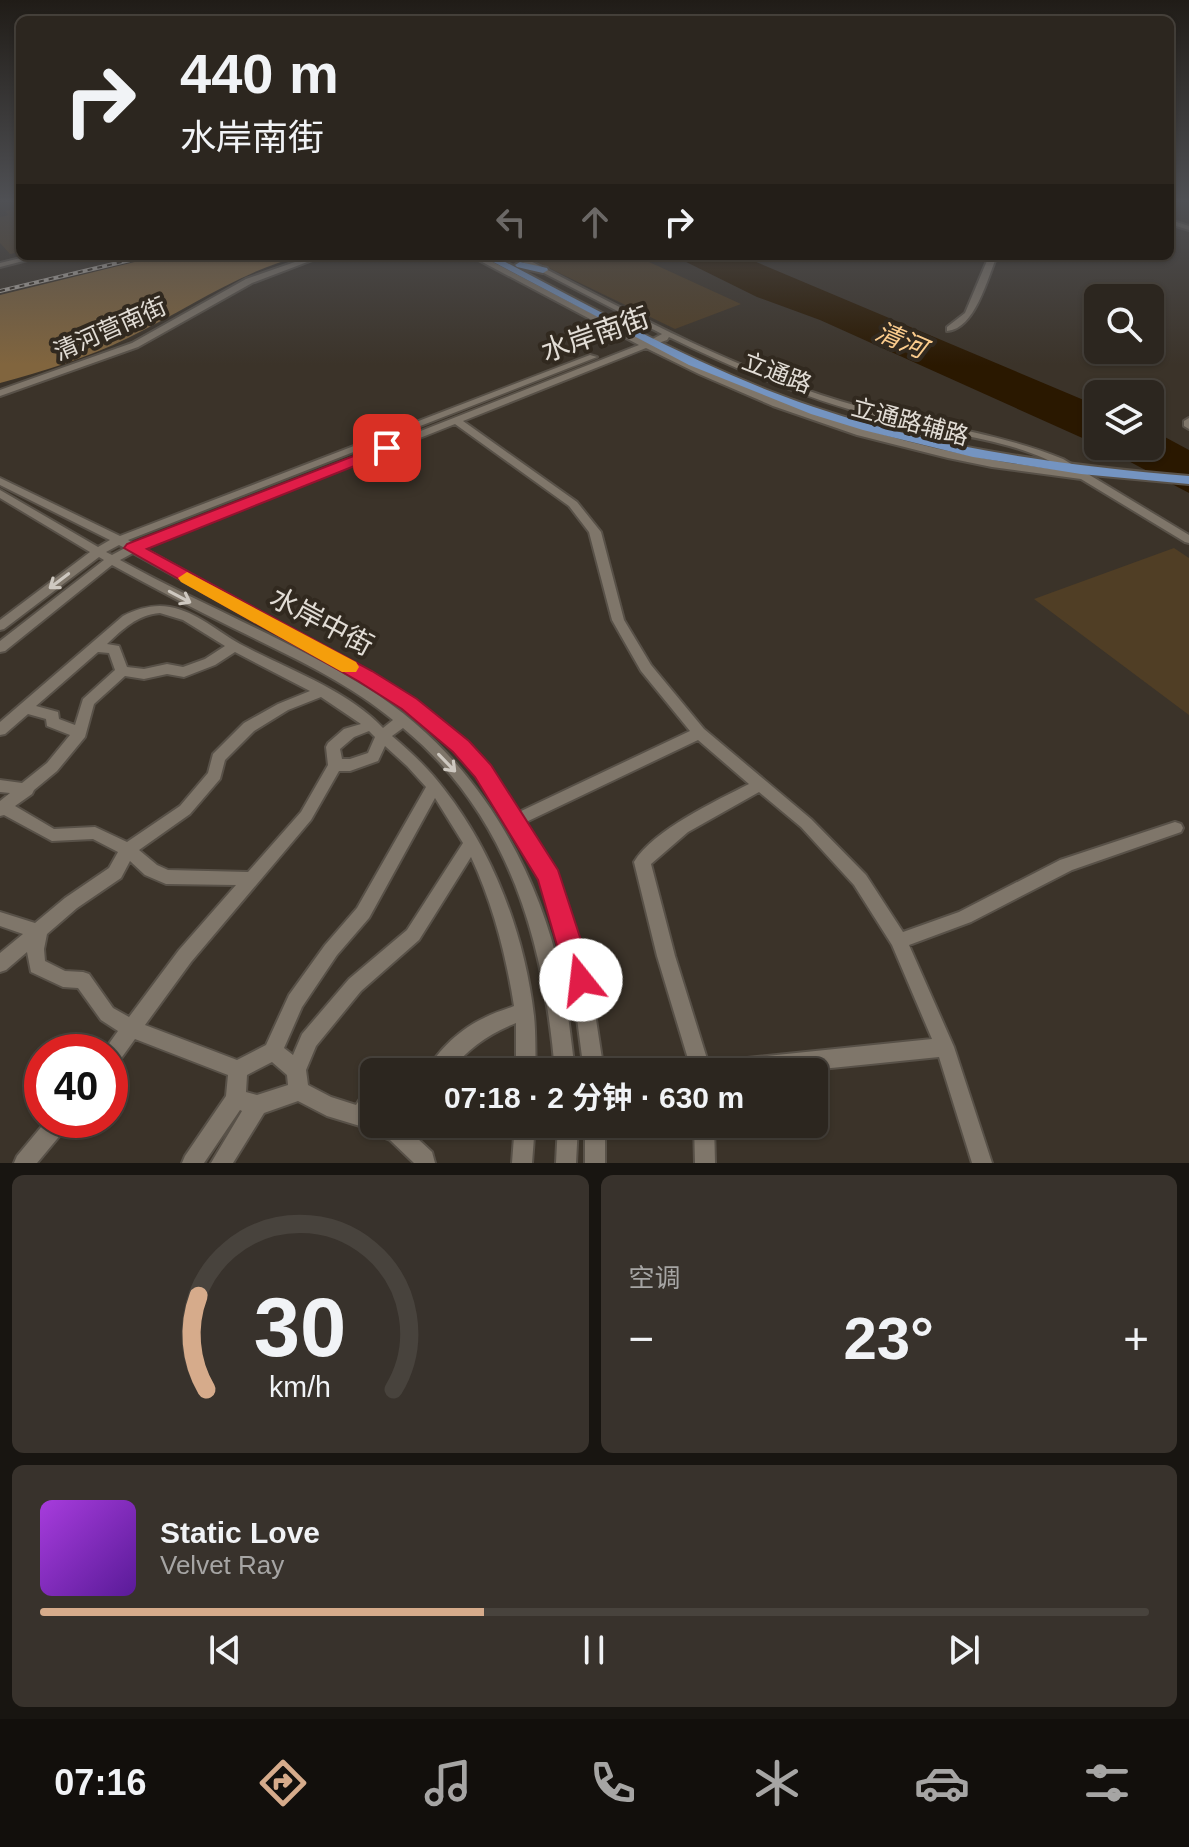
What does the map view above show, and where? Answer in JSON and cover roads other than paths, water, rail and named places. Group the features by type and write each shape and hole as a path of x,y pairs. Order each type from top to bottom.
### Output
{"main road":[{"name":"立通路","path":"494,260 554,294 767,386 856,416 1073,469"},
{"name":"立通路","path":"518,260 653,338 766,393 898,435 980,454 1073,469"},
{"path":"518,260 543,270"},
{"path":"843,425 898,435"},
{"path":"1073,469 1100,465 1189,471"},
{"path":"1073,469 1189,480"}],"street":[{"path":"0,265 22,260"},
{"name":"清河营南街","path":"0,393 125,349 249,281 308,260"},
{"path":"483,260 554,294"},
{"path":"950,329 969,314 991,260"},
{"name":"立通路辅路","path":"543,270 653,338 758,396 843,425 940,452 1073,469"},
{"name":"水岸南街","path":"126,544 456,420 653,338"},
{"name":"水岸南街","path":"0,626 126,544 653,338"},
{"path":"456,420 573,504 595,532 618,620 646,668 699,733 806,823 860,880 899,941 945,1047 982,1163"},
{"path":"1073,469 1189,540"},
{"name":"水岸中街","path":"0,481 126,544 365,676 444,730 483,771 549,877 581,980 592,1058"},
{"name":"水岸中街","path":"0,493 104,556 342,681 403,720 470,788 502,837 528,888 554,975 563,1058"},
{"name":"水岸南街","path":"0,648 104,556"},
{"path":"0,730 127,619 143,610 161,609 183,614 320,692 405,753 434,786 471,843 500,903 524,1010 526,1058"},
{"path":"122,671 144,674 167,669 184,672 210,662 235,646"},
{"path":"96,647 114,649 122,671"},
{"path":"122,671 88,702 80,733 52,767 2,808 52,835 95,833 128,850 151,870 166,877 252,879"},
{"path":"0,964 71,903 115,873 128,850 185,810 215,775 218,758 249,727 283,707 320,692"},
{"path":"25,708 53,716 52,722 80,733"},
{"path":"127,1034 185,956 306,816 335,765 333,747 349,733 378,731 403,720"},
{"path":"335,765 350,765 373,757 378,731"},
{"path":"514,821 699,733"},
{"path":"698,1058 666,956 642,862 660,843 682,827 760,785"},
{"path":"0,786 27,790"},
{"path":"39,932 35,949 37,966 63,979 83,980 107,1014 131,1029 238,1070 273,1051 295,1001 331,950 363,913 434,786"},
{"path":"899,941 965,917 1066,865 1175,828"},
{"path":"299,1091 296,1070 309,1040 355,985 413,935 471,843"},
{"path":"0,919 39,932"},
{"path":"448,1058 494,1022 524,1010"},
{"path":"828,1059 945,1047"},
{"path":"273,1051 296,1070"},
{"path":"221,1163 246,1102 238,1070"},
{"path":"192,1163 246,1102 299,1091 327,1106 360,1118"},
{"path":"24,1163 45,1138"},
{"path":"402,1138 425,1159 425,1163"},
{"path":"522,1163 524,1138"},
{"path":"566,1163 567,1138"},
{"path":"595,1138 595,1163"},
{"path":"704,1138 705,1163"}],"water":[{"name":"清河","path":"682,260 751,260 1084,400 1084,439 820,320 757,297"},
{"path":"1164,437 1189,450 1189,493 1127,460 1164,460"}],"railway":[{"path":"0,291 130,260"}]}
